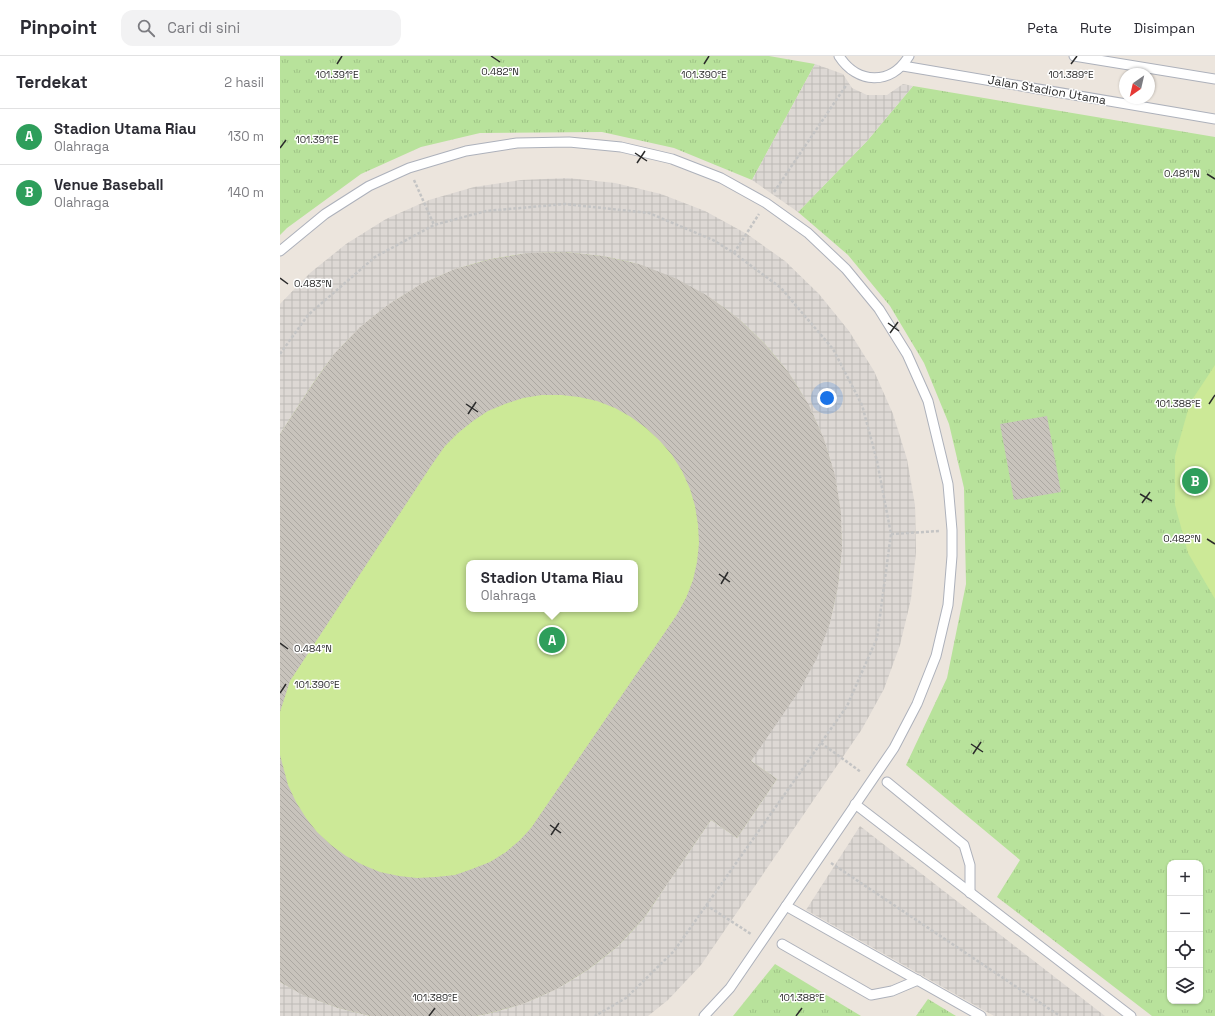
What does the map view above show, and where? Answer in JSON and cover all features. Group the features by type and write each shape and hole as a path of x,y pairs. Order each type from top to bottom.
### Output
{"lane":[{"path":"839,56 845,65 854,73 866,78 879,78 891,74 903,66 909,56"},
{"path":"1074,56 1215,79"},
{"name":"Jalan Stadion Utama","path":"903,66 1215,119"},
{"path":"280,251 325,214 369,186 409,168 466,151 517,143 570,142 621,147 672,159 720,178 766,203 808,233 846,269 879,309 907,354 928,401 948,484 952,530 952,556 948,605 936,656 917,704 894,748 730,988 704,1016"},
{"path":"887,782 964,845 970,865 970,893"},
{"path":"855,804 1131,1016"},
{"path":"786,906 981,1016"},
{"path":"782,944 871,995 892,991 918,980"}],"path":[{"path":"766,203 854,73"},
{"path":"409,168 434,225"},
{"path":"280,354 308,315 376,256 434,225 486,211 565,204 649,213 713,240 734,253 780,288 833,349 862,406 877,461 890,534 877,638 847,706 674,951 626,998 596,1016"},
{"path":"734,253 753,224"},
{"path":"890,534 952,530"},
{"path":"821,743 872,780"},
{"path":"820,856 1060,1016"},
{"path":"706,905 738,926"}],"green space":[{"path":"280,56 769,56 815,64 752,180 674,148 602,132 480,133 421,147 361,174 287,228 280,235"},
{"path":"913,86 1215,137 1215,1016 1152,1016 997,897 1020,860 906,765 947,678 966,584 964,488 949,424 924,363 890,306 848,255 798,212 867,141"},
{"path":"566,252 603,256 650,268 708,297 746,325 778,359 804,397 823,438 836,482 841,528 839,574 830,620 823,636 751,761 777,779 737,838 711,820 647,914 628,936 610,953 569,982 523,1004 499,1011 476,1016 370,1016 338,1008 303,995 280,982 280,434 327,363 351,337 386,307 425,283 468,265 499,257"},
{"path":"1215,365 1215,599 1188,553 1175,505 1175,456 1190,403"},
{"path":"775,964 861,1016 733,1016"},
{"path":"928,999 956,1016 916,1016"}],"shaded area":[{"path":"815,64 843,74 852,88 867,95 887,95 903,84 913,86 867,141 798,212 752,180"},
{"path":"568,178 615,183 661,194 705,211 747,234 785,261 819,294 849,331 874,371 893,414 907,459 915,505 916,552 911,599 900,645 884,689 862,729 701,965 668,1000 648,1016 476,1016 523,1004 557,989 589,969 618,946 644,918 711,820 737,838 777,779 751,761 830,623 838,587 842,549 841,512 835,475 824,439 809,405 789,373 765,344 738,318 708,296 639,264 603,256 566,252 528,253 491,259 455,269 421,284 389,304 360,327 334,354 280,434 280,304 310,273 346,244 386,219 429,200 474,187 521,180"},
{"path":"860,826 1105,1016 994,1016 806,910"},
{"path":"280,982 304,995 338,1008 370,1016 280,1016"}],"building":[{"path":"565,252 603,256 639,264 675,278 708,296 738,318 765,344 789,373 809,405 824,439 835,475 841,512 842,549 838,587 830,623 817,658 799,691 751,761 777,779 737,838 711,820 644,918 618,946 589,969 557,989 523,1004 476,1016 370,1016 338,1008 303,995 280,982 280,755 288,785 306,818 317,832 331,845 346,856 363,865 380,872 417,878 455,875 490,862 506,852 531,828 676,616 686,598 693,580 699,543 698,525 690,489 682,471 672,455 646,428 615,408 597,401 579,397 542,395 523,398 488,411 458,433 445,446 431,466 290,681 280,712 280,434 334,354 360,327 389,304 421,284 455,269 491,259 528,253"},
{"path":"1047,416 1061,492 1014,500 1000,424"}],"place":[{"name":"Venue Baseball","path":"1195,481"},
{"name":"Stadion Utama Riau","path":"552,640"}]}
